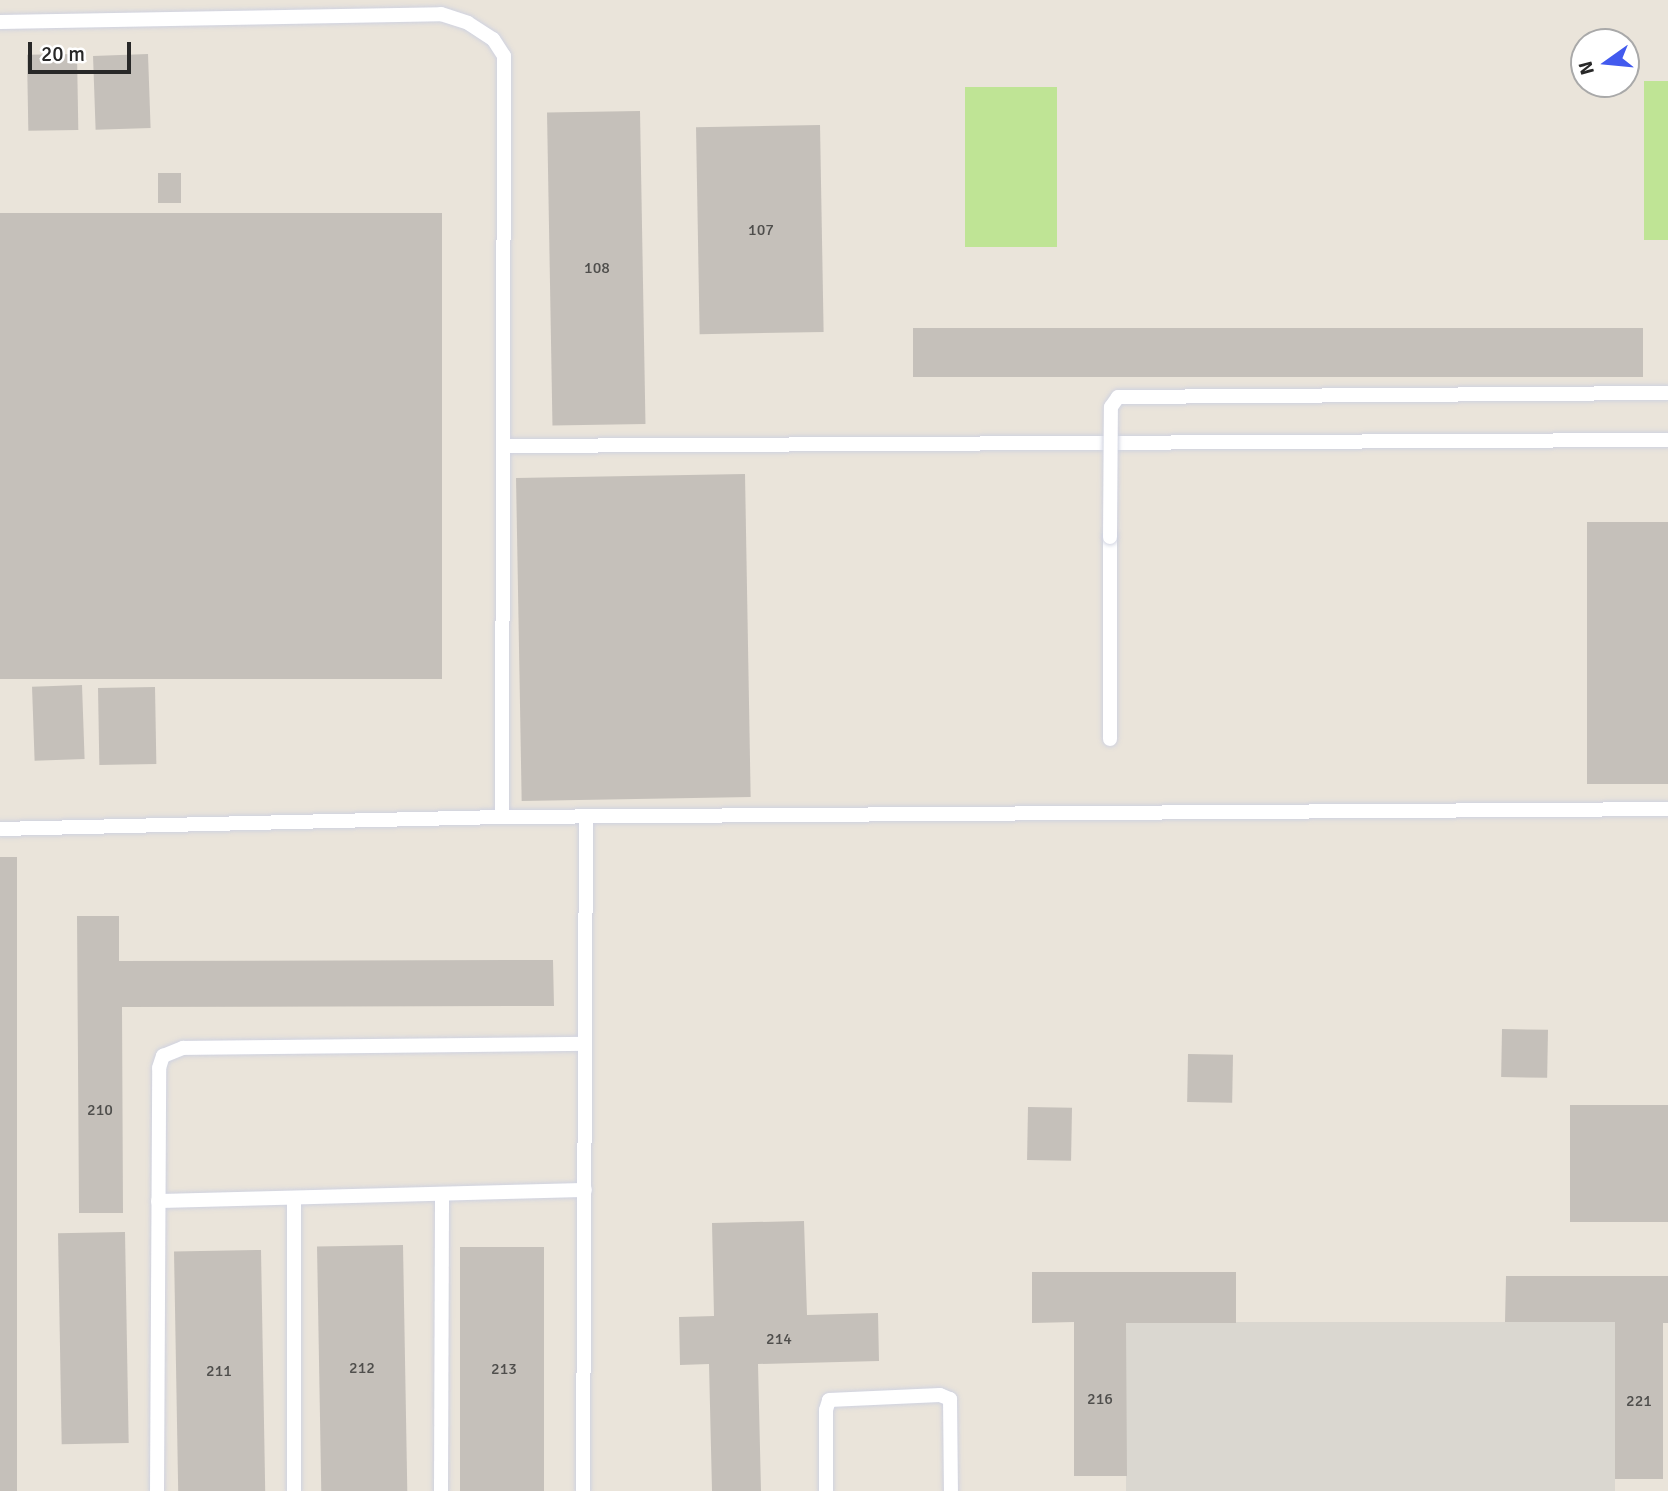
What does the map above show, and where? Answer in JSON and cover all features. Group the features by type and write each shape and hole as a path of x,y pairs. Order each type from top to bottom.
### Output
{"lane":[{"path":"0,22 441,14 468,23 493,39 505,55 502,817"},
{"path":"1110,739 1111,407 1118,397 1668,393"},
{"path":"503,446 1668,440"},
{"path":"0,830 502,817 1668,809"},
{"path":"583,1491 586,816"},
{"path":"157,1491 159,1061 173,1050 585,1044"},
{"path":"158,1201 584,1190"},
{"path":"441,1491 442,1194"},
{"path":"294,1198 294,1491"},
{"path":"827,1491 826,1410 830,1400 940,1395 950,1399 951,1491"}],"green space":[{"path":"1644,81 1668,81 1668,240 1644,240"},
{"path":"965,87 1057,87 1057,247 965,247"}],"shaded area":[{"path":"1126,1322 1615,1322 1615,1491 1126,1491"}],"building":[{"path":"77,54 78,130 28,131 27,55"},
{"path":"148,54 151,128 96,130 93,56"},
{"path":"640,111 645,424 552,426 547,113"},
{"path":"820,125 824,332 700,334 696,127"},
{"path":"158,173 181,173 181,203 158,203"},
{"path":"0,213 442,213 442,679 0,679"},
{"path":"913,328 1643,328 1643,377 913,377"},
{"path":"745,474 751,797 522,801 516,478"},
{"path":"1587,522 1668,522 1668,784 1587,784"},
{"path":"82,685 85,759 35,761 32,687"},
{"path":"155,687 156,764 99,765 98,688"},
{"path":"0,857 17,857 17,1491 0,1491"},
{"path":"77,916 119,916 119,961 553,960 554,1006 122,1007 123,1213 79,1213"},
{"path":"1502,1029 1548,1030 1547,1078 1501,1077"},
{"path":"1188,1054 1233,1055 1232,1103 1187,1102"},
{"path":"1570,1105 1668,1105 1668,1222 1570,1222"},
{"path":"1028,1107 1072,1108 1071,1161 1027,1160"},
{"path":"804,1221 807,1315 878,1313 879,1361 758,1364 761,1491 712,1491 709,1364 680,1365 679,1317 714,1316 712,1223"},
{"path":"125,1232 129,1443 62,1444 58,1233"},
{"path":"403,1245 407,1491 321,1491 317,1247"},
{"path":"460,1247 544,1247 544,1491 460,1491"},
{"path":"261,1250 265,1491 178,1491 174,1252"},
{"path":"1032,1272 1236,1272 1236,1323 1126,1323 1127,1476 1074,1476 1074,1322 1032,1323"},
{"path":"1506,1276 1668,1276 1668,1323 1663,1323 1663,1479 1615,1479 1615,1322 1505,1322"}]}
